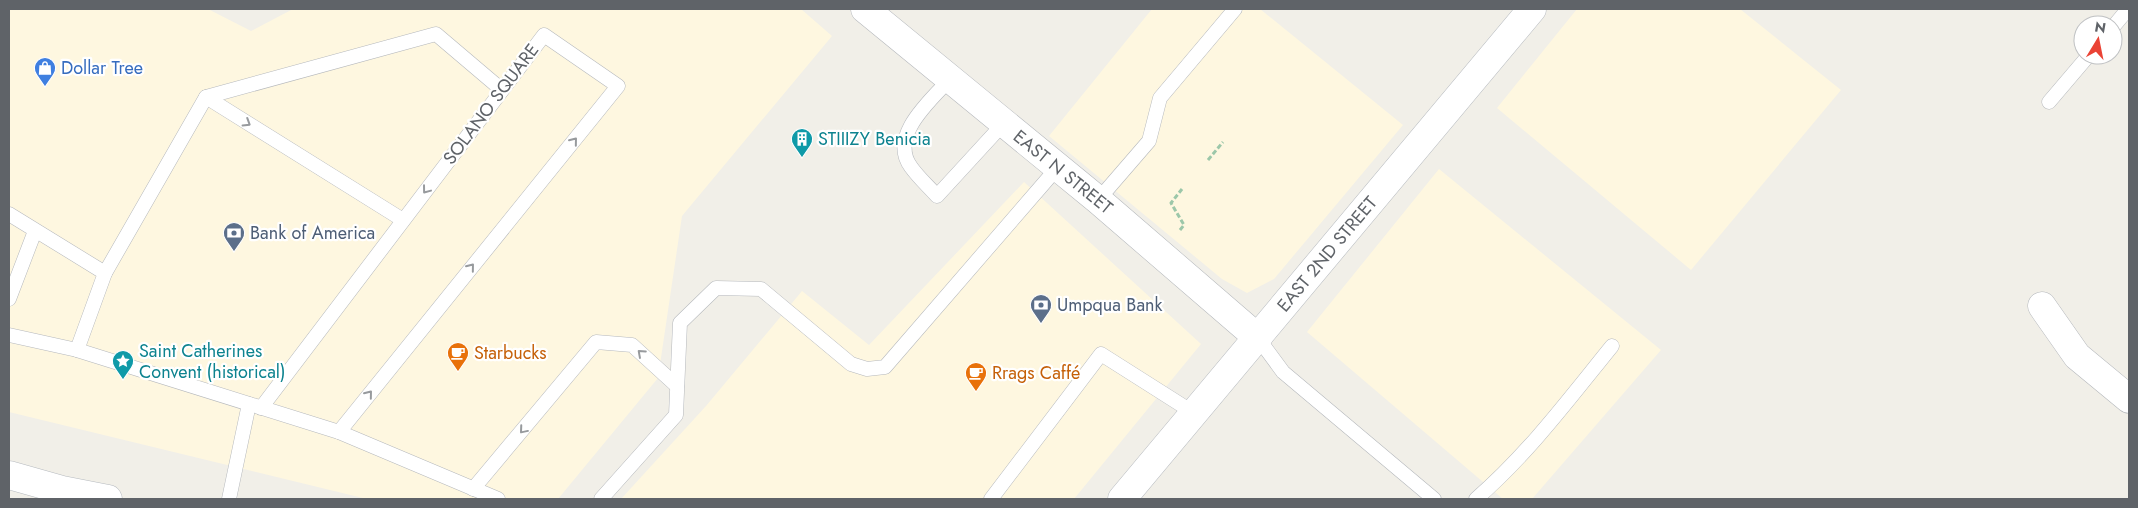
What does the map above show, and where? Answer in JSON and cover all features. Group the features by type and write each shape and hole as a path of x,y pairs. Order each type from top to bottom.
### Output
{"main road":[{"name":"EAST N STREET","path":"865,9 1098,200 1258,338"},
{"name":"EAST 2ND STREET","path":"1122,499 1532,9"},
{"path":"2042,306 2077,356 2129,399"},
{"path":"9,475 62,490 108,499"}],"lane":[{"path":"1098,200 1149,141 1160,98 1235,9"},
{"path":"77,350 105,273 206,97 436,34 502,90"},
{"name":"SOLANO SQUARE","path":"255,406 403,220 544,35 618,86 339,432"},
{"path":"2049,102 2080,65"},
{"path":"950,78 910,126 903,146 909,166 937,196 1004,124"},
{"path":"206,97 403,220"},
{"path":"601,499 676,415 680,323 716,288 761,289 851,364 867,369 885,367 1058,168"},
{"path":"9,214 105,273"},
{"path":"9,299 35,231"},
{"path":"9,335 77,350 339,432 498,499"},
{"path":"1258,338 1283,372 1434,499"},
{"path":"473,489 596,342 632,345 678,386"},
{"path":"1476,499 1500,478 1532,444 1612,346"},
{"path":"991,499 1101,354 1194,413"},
{"path":"229,499 255,406"}],"path":[{"path":"1208,160 1223,142"}],"shaded area":[{"path":"9,9 208,9 251,31 293,9 801,9 832,36 682,216 658,378 558,499 367,499 9,412"},
{"path":"1152,9 1260,9 1403,125 1274,279 1247,293 1222,279 1049,136"},
{"path":"1577,9 1740,9 1841,90 1691,270 1497,108"},
{"path":"1439,169 1661,350 1532,499 1503,499 1307,332"},
{"path":"1024,182 1201,344 1074,499 621,499 706,406 802,291 869,345"}],"place":[{"name":"Dollar Tree","path":"45,87"},
{"name":"STIIIZY Benicia","path":"802,158"},
{"name":"Bank of America","path":"234,252"},
{"name":"Umpqua Bank","path":"1041,324"},
{"name":"Starbucks","path":"458,372"},
{"name":"Saint Catherines Convent (historical)","path":"123,380"},
{"name":"Rrags Caffé","path":"976,392"}]}
